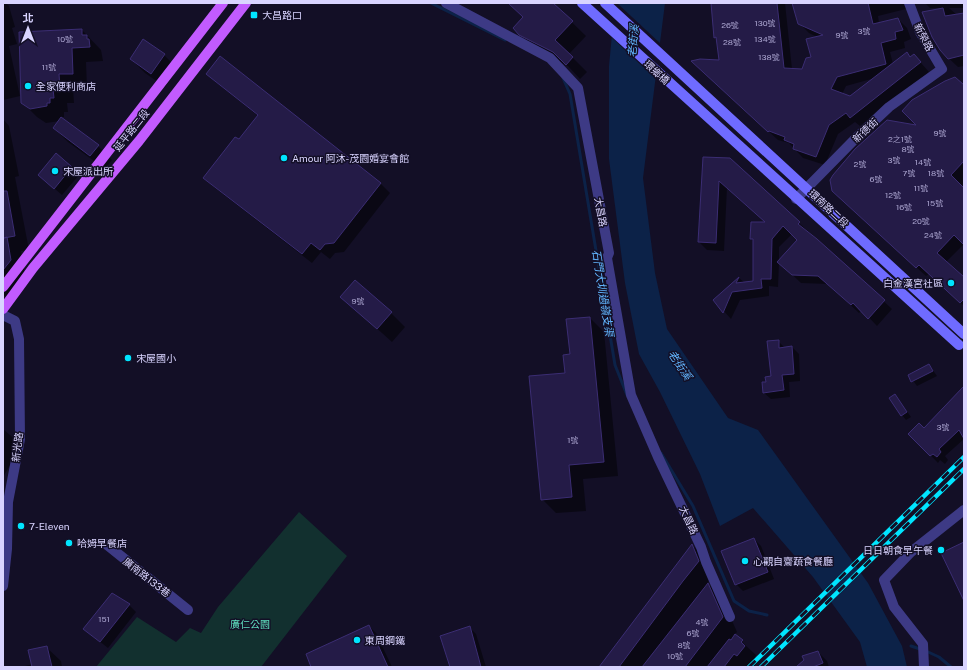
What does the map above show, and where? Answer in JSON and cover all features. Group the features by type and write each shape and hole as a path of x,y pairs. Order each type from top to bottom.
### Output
{"main road":[{"name":"延平路二段","path":"3,287 223,3"},
{"name":"延平路二段","path":"3,309 33,268 138,141 246,3"},
{"name":"環鄉橋","path":"582,3 687,99"},
{"name":"環鄉橋","path":"605,3 692,83"},
{"name":"環南路二段","path":"692,83 964,334"},
{"name":"環南路二段","path":"687,99 958,345"},
{"path":"902,295 911,286"}],"street":[{"name":"大昌路","path":"446,3 550,58 578,88 609,253 607,258 631,395 701,547 730,617"},
{"name":"新榮路","path":"909,3 920,32 942,69"},
{"name":"新德街","path":"796,199 889,107 942,69"},
{"name":"新光路","path":"3,315 15,321 19,339 20,439 8,502 7,549 3,586"},
{"path":"924,667 923,644 894,607 884,580 911,552 964,510"},
{"name":"廣南路133巷","path":"106,544 188,610"}],"green space":[{"name":"廣仁公園","path":"299,512 347,556 261,667 96,667 137,617 176,642 190,628 201,633 218,607"}],"water":[{"name":"老街溪","path":"615,3 665,3 643,178 655,273 667,329 728,418 758,430 868,583 902,646 907,667 867,667 860,642 813,577 753,508 720,526 700,474 660,392 639,354 625,283 609,159 609,66"}],"pier":[{"path":"613,3 617,3 661,44 657,80 610,36"}],"building":[{"path":"508,3 553,3 573,21 555,40 573,57 566,65 553,52 519,35 513,28 523,17"},
{"path":"711,3 777,3 784,68 802,69 806,58 811,57 806,39 823,35 798,24 792,3 868,3 873,24 898,18 903,30 895,32 896,39 881,43 886,64 837,77 831,89 850,96 907,52 910,57 914,54 921,62 850,118 846,113 829,125 816,157 793,149 794,144 784,140 785,137 769,131 768,132 691,61 700,59 719,60 716,37 714,38"},
{"path":"943,8 945,16 964,13 964,55 948,59 932,37 922,12"},
{"path":"82,29 82,35 87,35 90,47 72,48 73,74 59,74 60,89 53,89 54,98 50,98 50,103 47,103 47,106 30,109 21,103 19,32"},
{"path":"143,39 165,54 151,74 130,59"},
{"name":"Amour 阿沐-茂園婚宴會館","path":"220,56 381,183 334,243 325,244 320,250 311,243 302,254 203,178 235,137 239,139 258,115 206,74"},
{"path":"955,77 964,85 964,161 951,175 964,188 964,245 954,235 937,253 964,277 964,299 960,303 919,265 916,268 832,191 830,180 855,149 887,120 916,125 902,111 912,100"},
{"path":"61,117 99,145 90,156 53,128"},
{"name":"宋屋派出所","path":"56,153 72,167 54,189 38,175"},
{"path":"703,157 730,158 800,222 798,224 817,239 885,300 868,319 853,303 851,305 818,276 792,275 777,262 797,240 783,226 772,239 771,279 761,279 762,288 732,292 723,313 713,300 739,277 736,283 753,281 753,239 750,239 751,222 765,222 719,181 716,243 698,242"},
{"path":"3,191 7,191 15,236 7,237 11,260 3,270"},
{"path":"355,280 392,312 377,329 340,297"},
{"path":"590,317 604,462 569,465 572,497 541,500 529,376 565,373 563,355 570,354 566,319"},
{"path":"779,340 779,348 792,346 794,374 782,375 784,390 763,393 762,382 766,382 765,377 771,376 767,341"},
{"path":"929,364 933,371 911,382 908,375"},
{"path":"964,386 964,439 959,430 939,449 941,452 937,457 933,454 930,456 908,434 919,423 924,428"},
{"path":"895,394 907,412 901,416 889,398"},
{"name":"心觀自齋蔬食餐廳","path":"754,538 768,572 735,585 721,551"},
{"path":"964,542 964,601 941,553"},
{"path":"692,544 699,561 619,667 599,667"},
{"path":"708,583 723,617 685,667 642,667"},
{"path":"112,593 130,604 100,642 83,629"},
{"name":"東周鋼鐵","path":"369,625 388,667 311,667 306,654"},
{"path":"470,626 481,667 450,667 440,636"},
{"path":"735,634 743,640 741,642 745,646 737,656 734,654 724,667 707,667 729,639 731,640"},
{"path":"47,646 52,667 32,667 28,650"},
{"path":"818,651 823,663 813,667 796,667 804,660 802,656"}],"waterway":[{"name":"石門大圳過嶺支渠","path":"431,3 505,40"},
{"name":"石門大圳過嶺支渠","path":"563,78 570,94 615,365 627,395"},
{"name":"石門大圳過嶺支渠","path":"661,453 693,506 734,601 749,611 767,615"},
{"name":"石門大圳過嶺支渠","path":"911,646 920,649"},
{"name":"石門大圳過嶺支渠","path":"926,651 939,657 951,667"}],"railway":[{"path":"749,667 964,457"},
{"path":"761,667 964,469"}],"place":[{"name":"大昌路口","path":"254,15"},
{"name":"全家便利商店","path":"28,86"},
{"name":"Amour 阿沐-茂園婚宴會館","path":"284,158"},
{"name":"宋屋派出所","path":"55,171"},
{"name":"白金漢宮社區","path":"951,283"},
{"name":"宋屋國小","path":"128,358"},
{"name":"7-Eleven","path":"21,526"},
{"name":"哈姆早餐店","path":"69,543"},
{"name":"日日朝食早午餐","path":"941,550"},
{"name":"心觀自齋蔬食餐廳","path":"745,561"},
{"name":"東周鋼鐵","path":"357,640"}]}
